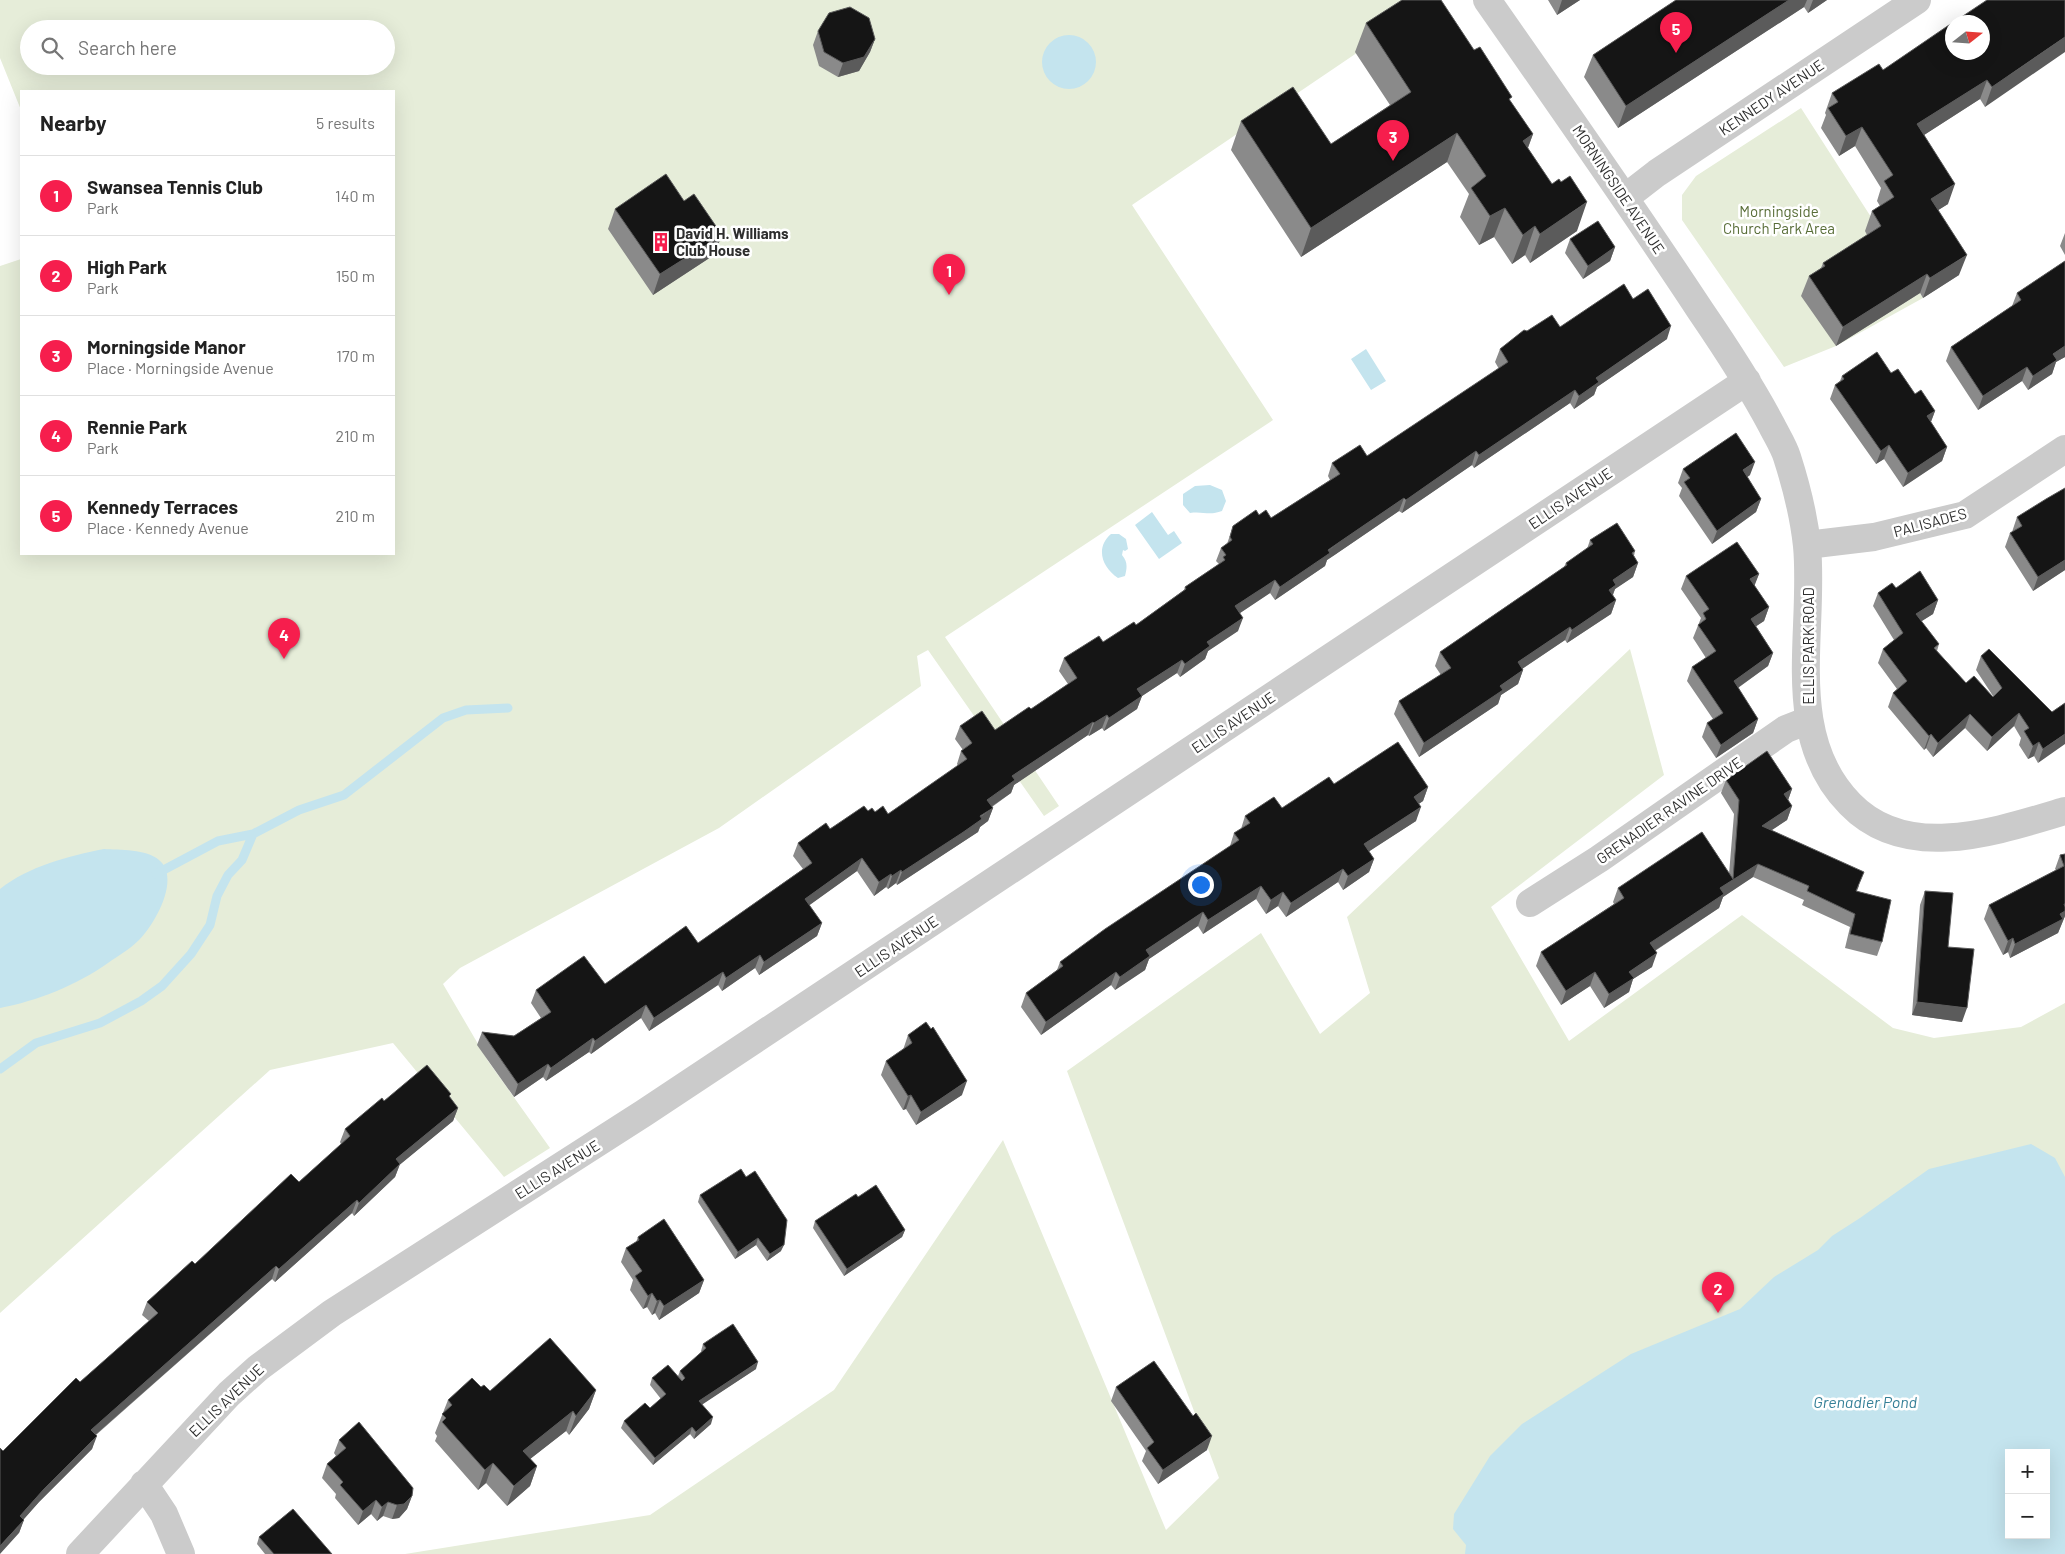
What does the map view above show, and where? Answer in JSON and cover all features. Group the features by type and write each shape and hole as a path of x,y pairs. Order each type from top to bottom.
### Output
{"street":[{"name":"MORNINGSIDE AVENUE","path":"1487,0 1626,196 1747,381"},
{"name":"KENNEDY AVENUE","path":"1626,196 1657,173 1917,0"},
{"name":"ELLIS PARK ROAD","path":"1747,381 1787,455 1806,545 1805,680 1809,720 1820,758 1839,792 1861,814 1891,832 1909,837 1939,838 2009,828 2065,811"},
{"name":"ELLIS AVENUE","path":"80,1554 243,1381 332,1313 653,1107 1747,381"},
{"name":"PALISADES","path":"1806,545 1874,537 1966,515 2065,449"},
{"name":"GRENADIER RAVINE DRIVE","path":"1530,903 1599,859 1786,729 1809,720"},
{"path":"144,1484 164,1514 181,1554"}],"green space":[{"path":"0,0 1435,0 1132,205 1273,420 945,637 1059,806 1044,816 928,650 917,656 921,686 719,828 460,968 443,984 488,1061 550,1148 504,1177 393,1043 270,1070 0,1313 0,266 20,259 20,555 395,555 395,90 20,90 20,108 0,58"},
{"name":"Morningside Church Park Area","path":"1801,108 1923,298 1836,346 1784,367 1682,220 1682,195 1696,176"},
{"path":"1630,649 1664,775 1491,907 1569,1041 1742,915 1893,1028 1934,1038 2021,1027 2065,1003 2065,1554 405,1554 650,1515 834,1390 1003,1140 1166,1530 1219,1478 1067,1071 1261,933 1320,1034 1370,993 1347,917"}],"water":[{"path":"1064,35 1074,35 1084,39 1092,47 1096,62 1092,77 1084,85 1074,89 1064,89 1054,85 1046,77 1042,67 1042,57 1046,47 1054,39"},
{"path":"1366,349 1386,381 1371,390 1351,359"},
{"path":"1210,485 1222,490 1226,501 1222,511 1190,513 1183,505 1183,494 1195,486"},
{"path":"1152,512 1168,535 1174,531 1182,543 1159,559 1135,525"},
{"path":"1111,534 1119,534 1126,539 1128,549 1123,550 1122,555 1126,565 1125,576 1118,578 1112,574 1105,563 1102,551 1106,539"},
{"path":"104,849 133,851 154,856 165,868 167,889 152,923 132,946 96,971 56,991 0,1008 0,889 36,868"},
{"name":"Grenadier Pond","path":"2031,1144 2055,1158 2065,1177 2065,1554 1465,1554 1466,1545 1453,1529 1454,1514 1490,1456 1522,1424 1631,1354 1740,1309 1774,1277 1818,1250 1832,1236 1929,1169"}],"building":[{"path":"1402,0 1441,0 1474,50 1480,47 1512,97 1509,99 1533,134 1523,141 1552,184 1559,179 1561,182 1570,176 1587,202 1540,234 1535,226 1523,235 1505,208 1490,216 1471,188 1486,176 1457,133 1311,228 1241,121 1293,87 1331,144 1411,92 1366,23"},
{"path":"1676,0 1789,0 1626,106 1593,55"},
{"path":"1987,0 2065,0 2065,37 1992,87 1987,80 1917,124 1955,184 1931,199 1967,255 1930,278 1927,274 1843,327 1809,276 1825,266 1823,263 1881,226 1872,211 1894,197 1884,181 1893,175 1862,127 1846,136 1828,108 1838,102 1832,93 1879,64 1883,70 1945,28 1945,60 1990,60 1990,15 1964,15"},
{"path":"850,7 869,18 875,39 864,57 843,63 824,52 818,31 829,13"},
{"name":"David H. Williams Club House","path":"666,174 684,201 694,194 722,235 660,274 615,209"},
{"path":"1598,221 1615,247 1588,266 1570,239"},
{"path":"2065,261 2065,346 2053,354 2057,360 2033,376 2027,367 1983,396 1951,347 2021,300 2017,293"},
{"path":"1624,284 1633,299 1648,289 1671,326 1596,378 1599,382 1579,396 1575,390 1479,455 1476,451 1406,500 1404,498 1328,550 1330,553 1280,587 1275,580 1235,606 1243,618 1207,642 1210,646 1185,664 1182,660 1137,689 1142,696 1109,718 1107,715 1093,722 1012,776 1015,780 987,800 993,808 980,816 982,819 962,833 902,872 901,870 892,876 891,874 879,882 862,858 805,899 822,923 764,962 760,955 726,978 723,972 654,1018 646,1005 595,1041 593,1038 551,1068 548,1064 518,1084 482,1032 514,1036 551,1012 536,990 584,956 605,984 686,926 698,943 812,863 798,843 826,823 830,829 864,806 868,811 872,808 875,812 883,806 888,814 967,759 961,751 972,743 960,726 982,711 995,730 1029,707 1031,709 1077,678 1064,658 1099,636 1103,642 1134,622 1136,625 1186,589 1185,587 1225,560 1223,557 1226,555 1221,548 1232,540 1230,537 1233,526 1256,510 1259,515 1266,510 1271,518 1340,474 1332,463 1360,445 1367,456 1508,362 1500,349 1524,330 1527,331 1552,315 1560,327"},
{"path":"1877,352 1891,373 1898,369 1915,394 1921,390 1935,411 1927,416 1947,447 1908,473 1889,445 1881,451 1835,385 1844,379 1842,376"},
{"path":"1736,433 1755,462 1743,470 1761,499 1717,531 1684,482 1690,478 1683,469"},
{"path":"2065,488 2065,560 2038,577 2010,533 2022,526 2017,517"},
{"path":"1617,523 1635,551 1632,553 1638,563 1613,580 1616,585 1609,590 1616,600 1572,630 1570,627 1518,662 1523,670 1500,686 1503,690 1424,743 1399,701 1451,668 1440,652 1567,565 1566,563 1593,544 1590,540"},
{"path":"1737,542 1759,574 1750,579 1769,607 1751,619 1773,653 1734,681 1758,719 1721,745 1707,723 1723,713 1692,667 1716,651 1698,625 1706,619 1703,613 1709,609 1686,576"},
{"path":"1920,571 1938,600 1916,614 1939,644 1934,648 1966,683 1974,676 1993,697 2002,688 1981,656 1989,649 2052,712 2065,703 2065,734 2043,749 2039,742 2033,746 2024,731 2029,728 2019,713 1992,737 1970,714 1938,743 1931,734 1929,736 1893,693 1907,681 1883,649 1903,633 1878,593 1892,583 1896,588"},
{"path":"1398,742 1428,787 1414,797 1421,807 1364,844 1374,859 1348,876 1343,869 1291,903 1283,892 1271,900 1261,886 1208,920 1203,912 1146,950 1150,956 1120,977 1116,972 1046,1022 1026,993 1063,966 1060,962 1105,929 1239,840 1234,833 1250,823 1245,816 1274,797 1282,808 1329,777 1334,784"},
{"path":"1767,751 1792,789 1784,794 1792,806 1762,826 1864,872 1856,891 1891,900 1882,942 1850,934 1855,914 1807,891 1809,886 1758,864 1720,888 1724,894 1650,943 1657,953 1629,972 1634,978 1609,994 1595,972 1566,991 1541,952 1624,898 1618,888 1702,832 1733,879 1739,800 1726,780"},
{"path":"2065,854 2065,911 2060,914 2063,919 2015,944 2013,938 2008,941 1989,905 2064,866 2060,855"},
{"path":"1925,891 1953,893 1948,947 1974,949 1967,1008 1917,1002"},
{"path":"926,1022 931,1029 933,1027 967,1081 921,1112 911,1095 908,1096 886,1061 912,1043 908,1035"},
{"path":"427,1065 451,1094 449,1096 458,1108 396,1159 400,1164 359,1203 357,1200 279,1269 276,1266 91,1430 97,1436 20,1516 24,1520 0,1546 0,1448 3,1451 76,1378 80,1382 158,1313 147,1302 192,1261 195,1264 291,1174 299,1182 350,1136 345,1129 382,1098 384,1101"},
{"path":"741,1169 746,1177 755,1171 787,1220 784,1245 770,1254 758,1238 738,1252 700,1195"},
{"path":"876,1185 905,1230 847,1269 815,1221 856,1194 858,1197"},
{"path":"664,1219 704,1280 664,1306 660,1300 657,1301 652,1293 648,1296 635,1276 642,1271 626,1248 639,1240 638,1237"},
{"path":"733,1324 758,1362 699,1401 713,1417 696,1432 692,1427 655,1458 624,1421 645,1403 650,1408 666,1394 652,1378 668,1365 682,1381 685,1378 680,1371 706,1348 703,1344"},
{"path":"550,1338 596,1390 576,1416 573,1411 523,1451 537,1466 514,1486 493,1463 485,1470 442,1422 446,1418 442,1414 452,1405 448,1400 472,1378 481,1387 484,1385 490,1391"},
{"path":"1154,1361 1193,1416 1196,1413 1212,1436 1163,1470 1147,1448 1154,1442 1116,1387"},
{"path":"359,1422 413,1488 412,1496 404,1504 397,1505 388,1502 382,1507 376,1500 363,1511 340,1485 343,1482 327,1464 346,1448 339,1440"},
{"path":"293,1509 332,1554 274,1554 259,1537"}],"waterway":[{"path":"156,874 218,841 253,834 299,810 344,795 443,718 466,710 508,708"},
{"path":"0,1069 36,1043 100,1023 141,1001 162,986 191,954 210,925 217,896 228,875 242,860 253,834"}],"place":[{"name":"Kennedy Terraces","path":"1676,53"},
{"name":"Morningside Manor","path":"1393,161"},
{"name":"David H. Williams Club House","path":"661,242"},
{"name":"Swansea Tennis Club","path":"949,295"},
{"name":"Rennie Park","path":"284,659"},
{"name":"High Park","path":"1718,1313"}]}
